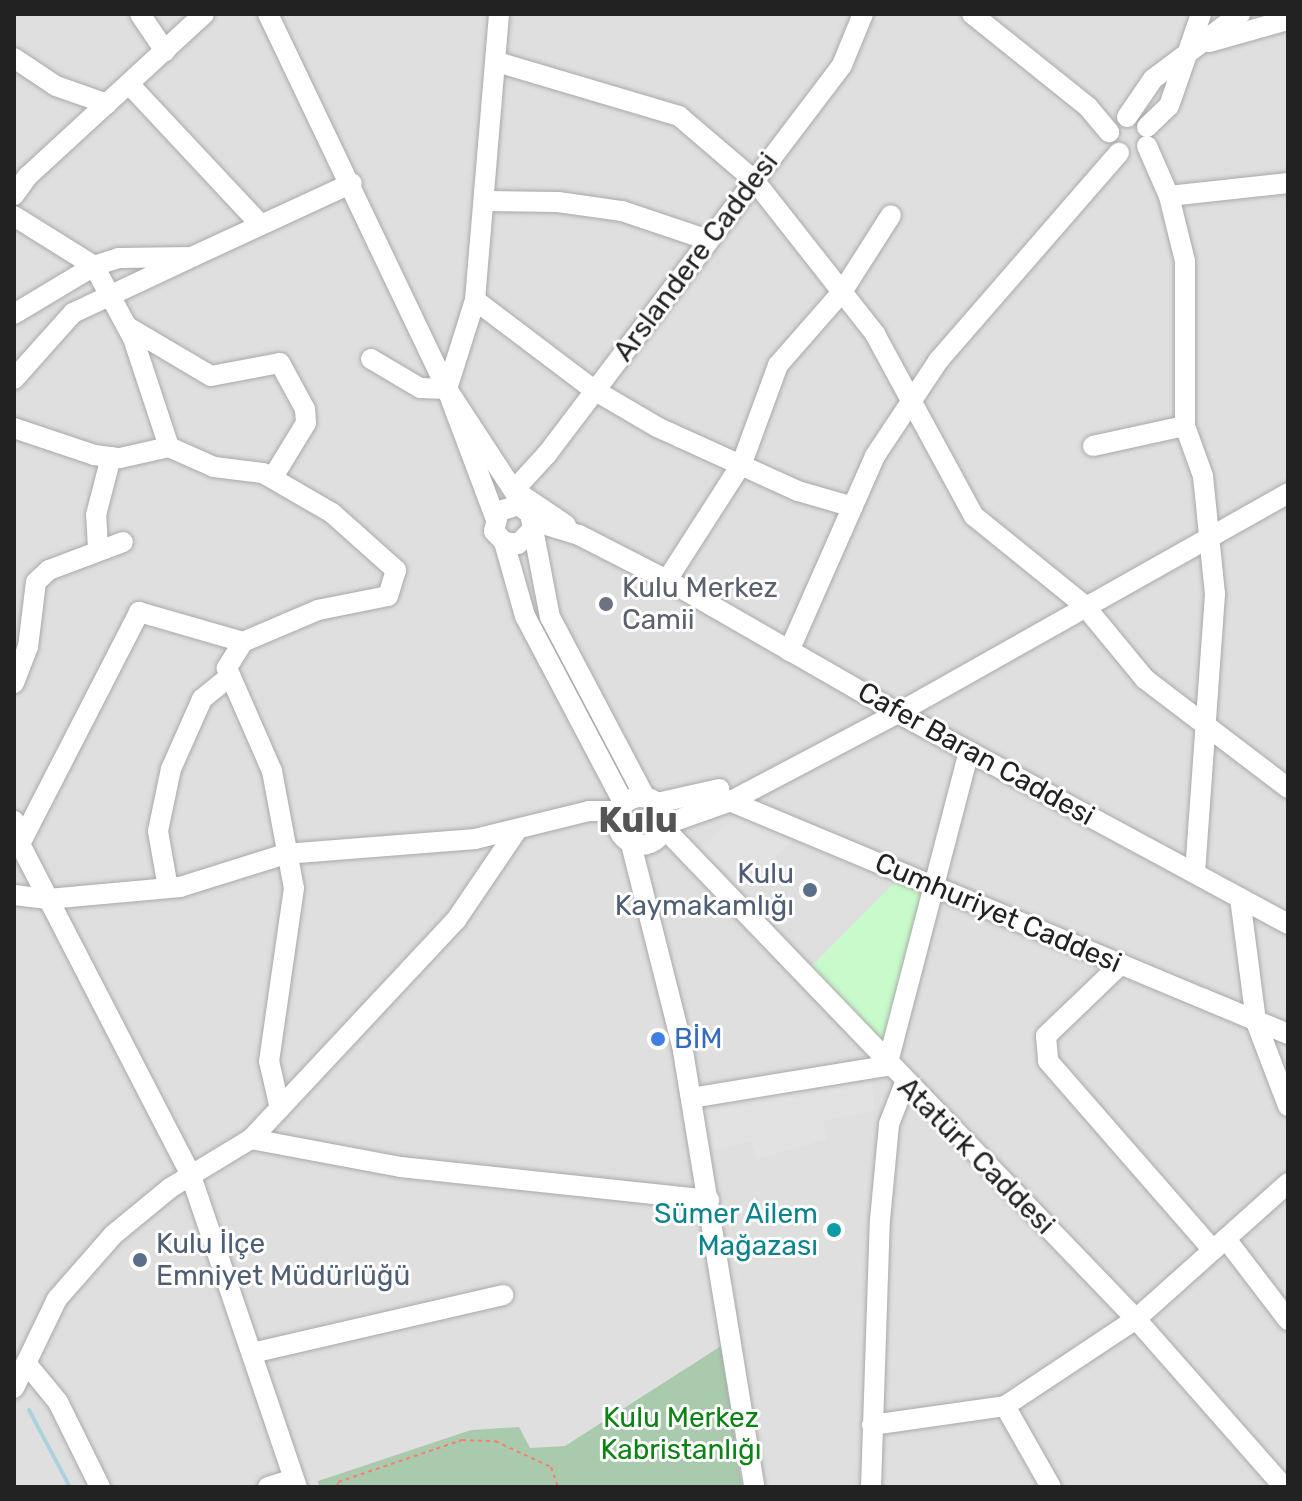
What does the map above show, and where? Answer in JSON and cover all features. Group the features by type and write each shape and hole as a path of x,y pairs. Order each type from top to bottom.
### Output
{"street":[{"path":"140,14 165,51"},
{"path":"14,195 28,176 204,14"},
{"path":"268,14 352,183 447,389 495,517 494,531 504,542 525,616 608,765 621,808 617,826 631,844 691,1098 754,1487"},
{"path":"447,389 475,300 499,14"},
{"name":"Arslandere Caddesi","path":"514,490 842,65 863,14"},
{"path":"972,14 1088,107 1109,132 1109,141 1136,146"},
{"path":"789,651 875,456 938,361 1169,106 1193,46 1201,14"},
{"path":"1109,132 1127,117 1153,79 1193,46 1240,14"},
{"path":"1193,46 1288,20"},
{"path":"14,58 56,86 107,104"},
{"path":"497,62 679,116 754,180 875,334 974,516 1084,605 1145,679 1206,721 1288,788"},
{"path":"129,84 261,225"},
{"path":"1127,117 1136,146 1164,187 1185,261 1185,426 1203,476 1215,594 1195,873"},
{"path":"14,379 73,313 352,183"},
{"path":"1164,187 1288,183"},
{"path":"485,201 558,202 622,211 708,240"},
{"path":"667,580 742,463 778,365 842,292 891,215"},
{"path":"14,216 94,266 128,327 169,447"},
{"path":"14,314 94,266 119,258 192,257"},
{"path":"475,300 594,390 657,427 798,491 853,507"},
{"path":"128,327 211,376 280,363 305,409 306,423 273,477"},
{"path":"371,359 420,388 447,389"},
{"path":"447,389 530,519 550,617 665,826"},
{"path":"1093,446 1185,426"},
{"path":"14,428 111,457 169,447 214,467 273,477 332,513 396,570 395,584 388,596 318,610 243,642 227,668 272,771 285,854 294,888 269,1061 280,1109"},
{"path":"98,549 96,515 111,457"},
{"path":"514,490 579,535"},
{"path":"631,844 654,842 665,826 731,801 788,768 898,713 1084,605 1288,493"},
{"path":"495,517 505,506 530,519 579,535"},
{"path":"504,542 525,541 530,519"},
{"name":"Cafer Baran Caddesi","path":"579,535 667,580 898,713 1288,924"},
{"path":"14,683 28,647 36,582 49,570 123,542"},
{"path":"20,844 139,612 243,642"},
{"path":"168,888 158,831 171,769 202,699 230,676"},
{"path":"691,1098 887,1066 969,752"},
{"path":"14,895 48,899 168,888 285,854 515,833 589,811 708,792 788,768"},
{"name":"Cumhuriyet Caddesi","path":"708,792 1288,1034"},
{"path":"14,821 20,844 191,1176 296,1483 268,1487"},
{"name":"Atatürk Caddesi","path":"665,826 887,1066 1136,1319 1284,1487"},
{"path":"14,1388 57,1299 113,1235 191,1176 251,1139 456,920 515,833"},
{"path":"1240,898 1256,1022 1288,1106"},
{"path":"1121,964 1046,1036 1048,1061 1288,1320"},
{"path":"871,1487 889,1124 905,1083"},
{"path":"251,1139 401,1167 709,1200"},
{"path":"872,1425 1005,1406 1136,1319 1288,1183"},
{"path":"252,1353 503,1295"},
{"path":"26,1363 58,1402 100,1487"},
{"path":"1005,1406 1051,1487"}],"path":[{"path":"337,1487 338,1482 462,1440 495,1441 551,1467 558,1487"}],"shaded area":[{"path":"14,14 1288,14 1288,1487 14,1487"},
{"path":"739,813 792,840 735,896 695,854"},
{"path":"871,1076 875,1110 823,1121 827,1139 757,1159 750,1142 709,1151 698,1102"}],"green space":[{"path":"899,878 924,890 883,1044 806,972"},
{"name":"Kulu Merkez Kabristanlığı","path":"721,1346 742,1487 319,1487 318,1481 471,1430 519,1427 530,1448 565,1446"}],"waterway":[{"path":"29,1410 70,1487"}],"place":[{"name":"Kulu Merkez Camii","path":"606,604"},
{"name":"Kulu Kaymakamlığı","path":"810,890"},
{"name":"BİM","path":"658,1039"},
{"name":"Sümer Ailem Mağazası","path":"834,1230"},
{"name":"Kulu İlçe Emniyet Müdürlüğü","path":"140,1260"}],"district":[{"name":"Kulu","path":"638,820"}]}
